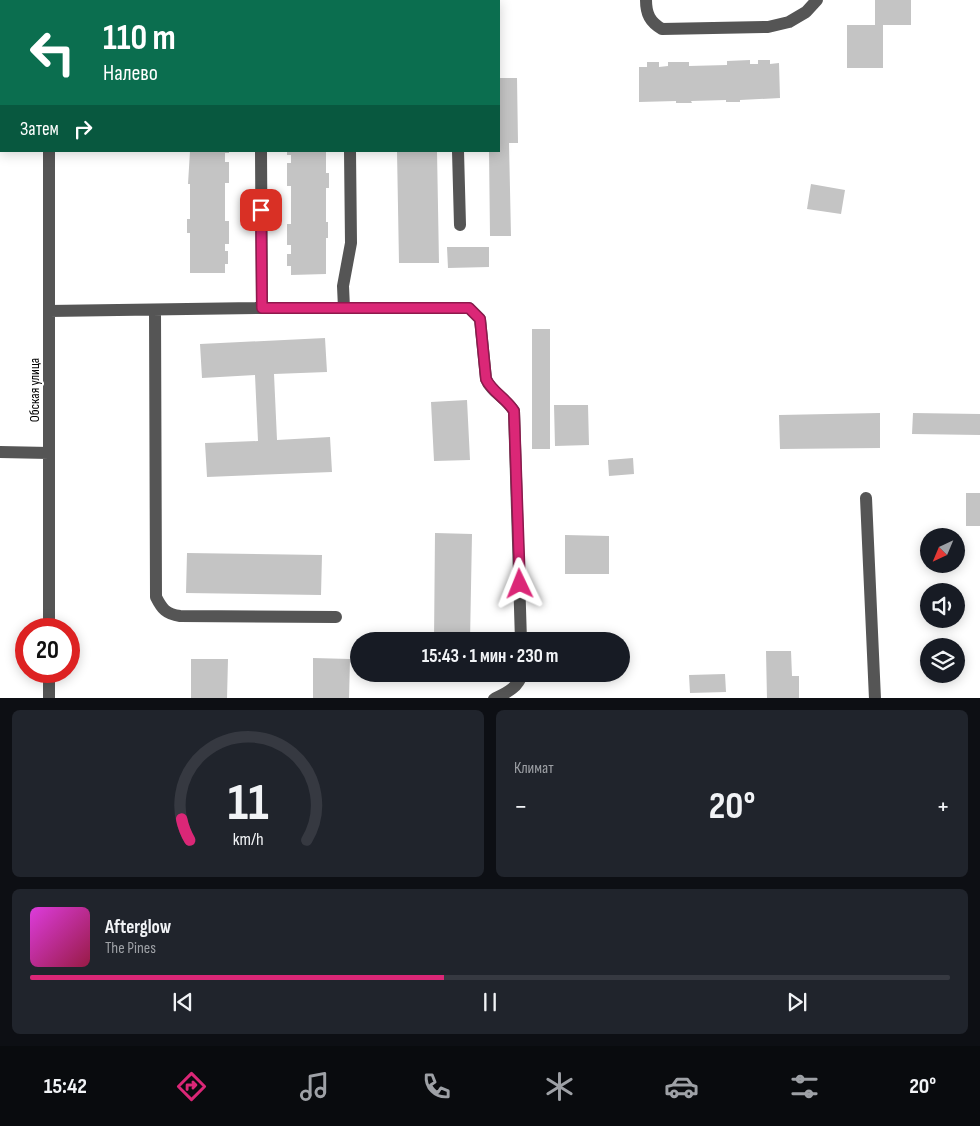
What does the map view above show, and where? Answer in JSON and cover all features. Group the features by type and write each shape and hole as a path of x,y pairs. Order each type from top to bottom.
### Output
{"street":[{"path":"646,0 646,11 652,23 662,29 768,27 789,22 806,12 817,0"},
{"name":"Обская улица","path":"48,618 49,152"},
{"path":"261,152 262,308"},
{"path":"344,308 343,286 351,243 350,152"},
{"path":"458,152 460,225"},
{"path":"49,311 469,308 480,319 486,379 489,386 509,403 514,411 521,632"},
{"path":"156,310 156,597 162,609 170,614 180,616 336,617"},
{"path":"0,452 49,453"},
{"path":"866,498 875,698"},
{"path":"494,698 510,691 519,682"},
{"path":"48,683 48,698"}],"building":[{"path":"875,0 911,0 911,25 883,25 883,68 847,68 847,25 875,25"},
{"path":"750,60 750,64 758,64 758,60 770,60 770,64 779,63 780,98 740,100 740,102 726,102 726,100 691,101 692,103 676,103 676,101 639,102 639,67 647,67 647,62 659,62 659,67 668,66 668,62 689,62 689,66 727,65 727,61"},
{"path":"500,78 517,78 518,143 509,143 511,236 490,236 489,152 500,152"},
{"path":"190,152 229,152 225,153 225,162 229,162 229,183 225,183 225,221 229,221 229,244 225,244 225,251 228,251 228,264 225,264 225,273 190,273 190,233 187,233 187,219 190,219 190,184 188,184"},
{"path":"287,152 326,152 326,173 329,173 329,188 326,188 328,238 326,238 326,274 291,275 291,266 287,266 287,254 291,254 291,245 287,245 287,224 291,224 291,186 287,186 287,163 291,163 291,155 287,155"},
{"path":"397,152 437,152 439,263 399,263"},
{"path":"811,184 845,190 841,214 807,209"},
{"path":"447,247 489,247 489,267 448,268"},
{"path":"532,329 550,329 550,449 532,449"},
{"path":"325,338 327,372 274,374 277,440 330,437 332,472 207,477 205,443 258,441 255,375 202,378 200,344"},
{"path":"467,400 470,460 434,461 431,402"},
{"path":"554,405 588,405 589,445 555,446"},
{"path":"880,413 880,448 780,449 779,415"},
{"path":"913,413 980,414 980,435 912,434"},
{"path":"633,458 634,474 609,476 608,460"},
{"path":"966,493 980,493 980,526 966,526"},
{"path":"435,533 472,534 470,632 434,632"},
{"path":"565,535 609,536 609,574 565,574"},
{"path":"187,553 322,555 321,595 186,593"},
{"path":"766,651 791,651 792,676 799,676 799,698 767,698"},
{"path":"313,658 350,659 349,698 313,698"},
{"path":"191,659 228,659 227,698 191,698"},
{"path":"725,674 726,692 690,693 689,675"}],"route":[{"path":"261,210 262,308 469,308 480,319 486,379 489,386 509,403 514,411 520,584"}]}
